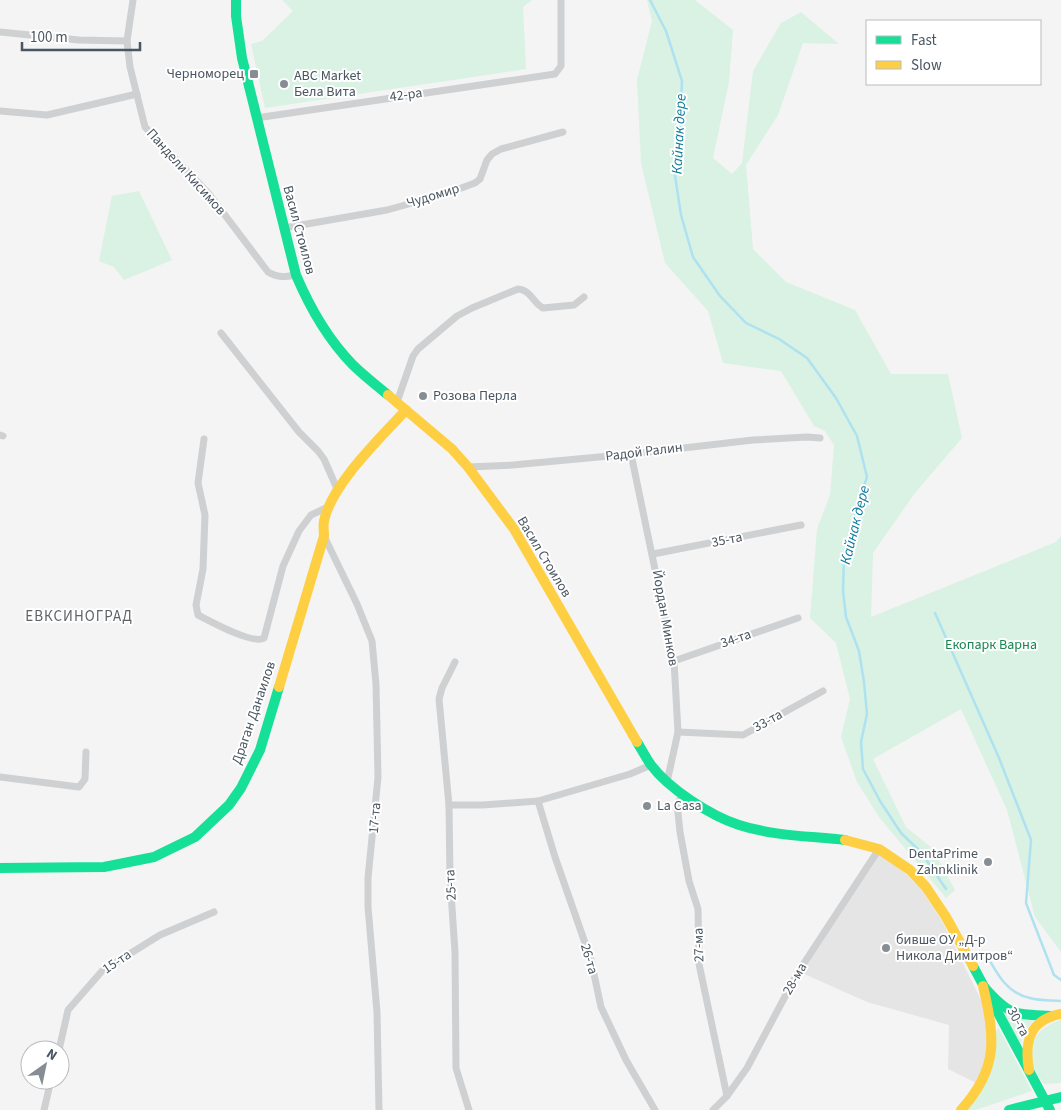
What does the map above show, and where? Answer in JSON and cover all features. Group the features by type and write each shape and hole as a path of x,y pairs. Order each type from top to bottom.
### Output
{"main road":[{"name":"Васил Стоилов","path":"236,0 241,50 256,118 296,275 311,309 335,345 353,365 452,449 468,467 514,529 620,716 652,765 667,782 683,795 738,825 766,832 847,840 879,849 910,870 926,887 946,917 983,986"},
{"name":"Драган Данаилов","path":"0,868 104,867 154,857 195,837 229,805 241,788 260,750 324,536 323,521 328,507 364,457 406,410"},
{"path":"983,986 1013,1014 1025,1016 1056,1015"},
{"path":"961,1110 978,1089 992,1054 992,1023 983,986"},
{"name":"30-та","path":"983,986 1050,1110"},
{"path":"1029,1070 1026,1053 1030,1036 1040,1023 1056,1015"},
{"path":"1009,1110 1061,1097"}],"street":[{"name":"Пандели Кисимов","path":"133,0 127,41 130,66 145,127 209,194 268,272 275,277 296,275"},
{"name":"42-ра","path":"256,118 555,74 561,66 561,0"},
{"path":"0,32 79,40 127,41"},
{"path":"0,111 47,115 137,94"},
{"name":"Чудомир","path":"284,228 387,210 445,194 475,183 480,179 487,160 492,154 501,149 563,132"},
{"path":"397,402 413,356 418,349 457,316 518,290 523,290 530,294 539,307 543,308 574,305 584,297"},
{"path":"221,333 324,459 338,491"},
{"name":"Радой Ралин","path":"468,467 512,465 631,454 753,440 820,438"},
{"path":"204,439 198,483 205,515 203,569 196,605 198,615 257,640 264,638 283,566 299,531 311,515 328,507"},
{"name":"Йордан Минков","path":"631,454 674,661 678,732 667,782"},
{"name":"35-та","path":"653,554 801,525"},
{"name":"17-та","path":"324,536 357,604 372,641 376,684 378,777 368,878 368,907 377,1012 379,1110"},
{"name":"34-та","path":"674,661 798,618"},
{"name":"25-та","path":"455,662 442,688 439,699 441,738 449,805 450,878 455,952 456,1068 469,1110"},
{"name":"33-та","path":"678,732 743,735 822,691"},
{"path":"0,777 80,787 85,779 86,752"},
{"path":"449,805 483,805 538,801 630,774 652,765"},
{"name":"27-ма","path":"683,795 677,804 689,881 698,909 699,964 727,1096"},
{"name":"26-та","path":"538,801 555,857 591,960 601,1007 626,1060 655,1110"},
{"name":"28-ма","path":"713,1110 727,1096 747,1068 797,974 879,849"},
{"name":"15-та","path":"60,1040 68,1010 102,971 160,935 214,912"},
{"path":"44,1110 49,1090"}],"shaded area":[{"name":"бивше ОУ „Д-р Никола Димитров“","path":"880,853 922,890 943,923 981,1000 987,1024 987,1051 978,1084 948,1069 949,1025 867,1002 802,973"}],"green space":[{"path":"282,0 532,0 523,7 526,69 265,108 251,44 262,41 293,11"},
{"name":"Екопарк Варна","path":"647,0 695,0 733,30 729,82 713,158 732,174 742,163 753,71 781,23 801,12 839,44 803,43 778,115 746,165 753,249 786,282 855,310 891,374 948,374 962,438 915,493 873,553 871,617 1056,542 1061,536 1061,952 1035,917 1007,810 961,709 873,759 906,827 932,848 955,890 946,898 879,817 857,782 841,737 850,699 836,643 810,618 817,529 830,495 834,445 825,431 814,426 781,371 723,363 708,311 665,263 641,163 637,80 652,21"},
{"path":"139,191 172,260 124,280 114,267 99,261 112,196"},
{"path":"1005,1014 1033,1021 1025,1032 1021,1043 1018,1042"},
{"path":"1061,1020 1061,1083 1044,1084 1033,1067 1030,1056 1031,1049 1033,1042 1042,1030"},
{"path":"998,1027 1032,1091 975,1110 966,1110"}],"waterway":[{"name":"Кайнак дере","path":"650,0 666,31 682,81 680,126 674,169 681,215 693,257 720,296 746,323 779,339 807,358 836,398 857,436 867,477 844,555 843,591 846,617 859,651 864,682 867,714 861,742 863,769 880,801 901,833 921,852 946,889"},
{"name":"Кайнак дере","path":"935,613 999,758 1031,840 1026,903 1054,975 1061,980"},
{"name":"Кайнак дере","path":"985,952 1003,981 1014,992 1034,999 1061,1001"}],"traffic: fast":[{"path":"236,0 236,16 242,58 296,275 313,311 335,344 356,368 388,395"},
{"path":"0,868 104,867 154,857 195,837 229,805 241,788 260,750 279,687"},
{"path":"637,742 651,765 668,783 691,801 728,821 752,829 845,840"},
{"path":"973,966 1050,1110"},
{"path":"985,988 1001,1004 1013,1012 1050,1016"},
{"path":"1009,1110 1061,1097"}],"traffic: slow":[{"path":"388,395 452,449 468,467 514,529 637,742"},
{"path":"279,687 324,536 324,521 329,507 346,477 406,410"},
{"path":"845,840 879,849 910,870 926,887 946,917 973,966"},
{"path":"961,1110 982,1080 991,1052 990,1021 983,986"},
{"path":"1029,1070 1027,1050 1031,1034 1042,1021 1061,1014"}],"place":[{"name":"Черноморец","path":"254,74"},
{"name":"ABC Market Бела Вита","path":"284,84"},
{"name":"Розова Перла","path":"423,396"},
{"name":"La Casa","path":"647,806"},
{"name":"DentaPrime Zahnklinik","path":"988,862"},
{"name":"бивше ОУ „Д-р Никола Димитров“","path":"886,948"}],"district":[{"name":"ЕВКСИНОГРАД","path":"79,616"}]}
